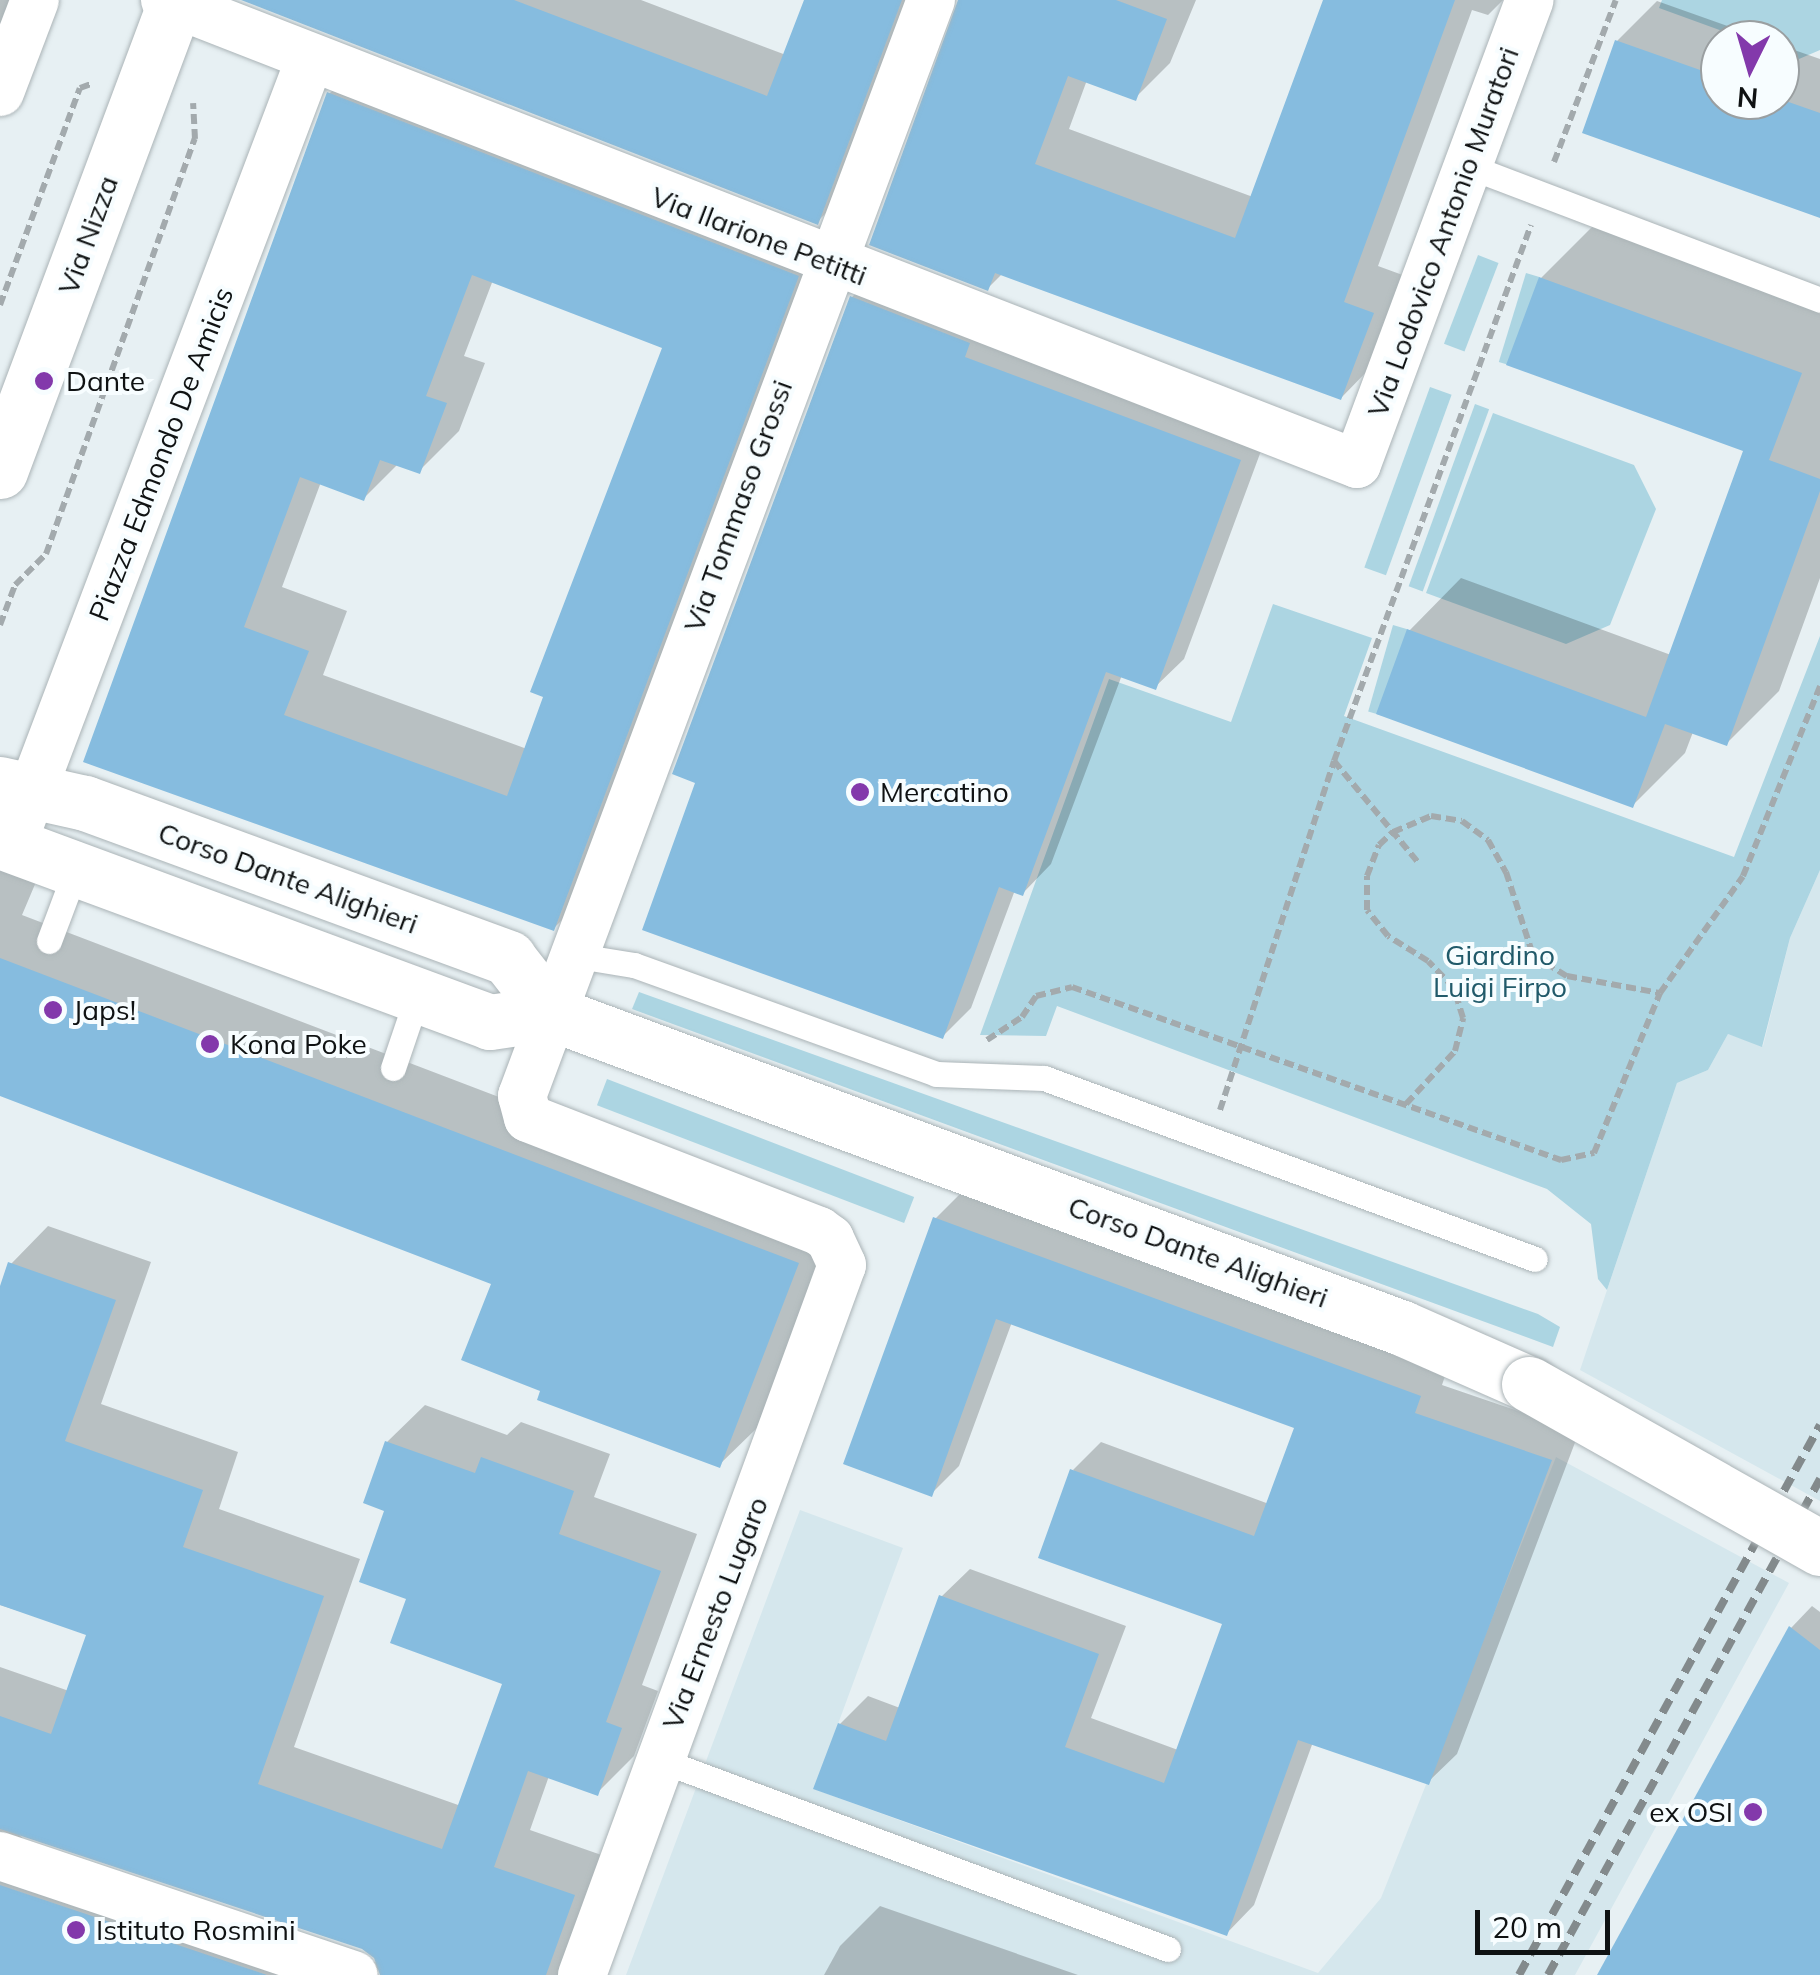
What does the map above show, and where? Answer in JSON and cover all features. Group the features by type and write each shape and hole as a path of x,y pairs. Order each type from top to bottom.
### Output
{"street":[{"path":"0,92 35,0"},
{"name":"Via Tommaso Grossi","path":"551,1014 828,264 931,0"},
{"name":"Via Lodovico Antonio Muratori","path":"1356,464 1530,0"},
{"name":"Via Ilarione Petitti","path":"185,7 828,264 1356,464"},
{"name":"Via Nizza","path":"0,471 185,7"},
{"name":"Piazza Edmondo De Amicis","path":"5,844 17,787 310,59"},
{"name":"Corso Dante Alighieri","path":"17,787 508,958"},
{"name":"Corso Dante Alighieri","path":"5,844 490,1022 551,1014 1402,1328 1529,1384 1820,1548"},
{"path":"508,958 572,955"},
{"path":"508,958 551,1014"},
{"name":"Via Ernesto Lugaro","path":"551,1014 522,1096 528,1118 818,1232 838,1251 840,1282 582,1975"},
{"path":"0,1856 353,1975"}],"lane":[{"path":"1468,166 1820,300"},
{"path":"50,941 75,872"},
{"path":"572,955 634,965 936,1074 1044,1078 1536,1260"},
{"path":"392,1068 417,997"},
{"path":"660,1760 1168,1950"}],"path":[{"path":"1209,1139 1334,761 1616,0"},
{"path":"0,625 15,585 46,554 195,139 185,7"},
{"path":"936,1074 1022,1017 1036,996 1055,987 1072,987 1561,1160 1594,1153 1660,993 1743,876 1820,686"},
{"path":"1334,761 1418,862"},
{"path":"1405,1105 1455,1051 1462,1018 1454,988 1428,960 1388,936 1367,910 1367,876 1379,846 1393,832 1431,816 1462,821 1488,840 1506,872 1533,956 1567,976 1660,993"}],"shaded area":[{"path":"1820,870 1820,1501 1580,1370 1677,1083 1708,1070 1728,1034 1763,1046 1790,938"},
{"path":"1556,1457 1789,1583 1575,1975 626,1975 800,1510 903,1548 814,1789 1318,1973 1381,1898"}],"green space":[{"path":"1662,0 1820,0 1820,50 1800,59 1800,20 1700,23 1659,8"},
{"path":"1478,255 1499,263 1464,352 1444,344"},
{"path":"1526,273 1539,277 1512,366 1499,362"},
{"path":"1430,387 1452,395 1386,575 1364,567"},
{"path":"1475,404 1489,409 1423,591 1409,586"},
{"path":"1493,413 1634,465 1656,509 1610,625 1566,644 1426,593"},
{"name":"Giardino Luigi Firpo","path":"1273,604 1372,638 1344,716 1734,857 1820,636 1820,870 1790,938 1762,1047 1728,1034 1708,1070 1677,1083 1607,1290 1598,1279 1591,1224 1547,1189 1057,1006 1046,1036 980,1035 1109,679 1231,722"},
{"path":"1393,625 1407,629 1383,716 1368,712"},
{"path":"639,992 1538,1314 1560,1327 1553,1347 632,1009"},
{"path":"607,1079 914,1197 904,1223 597,1105"}],"building":[{"path":"241,0 514,0 767,96 804,0 902,0 818,225"},
{"path":"958,0 1116,0 1167,19 1136,101 1068,76 1035,164 1235,238 1323,0 1455,0 1344,302 1374,313 1341,400 995,273 988,291 869,245"},
{"path":"1615,40 1700,70 1700,120 1800,120 1800,106 1820,113 1820,218 1582,133"},
{"path":"327,92 799,276 554,931 83,762","holes":["472,275 662,348 530,692 543,697 507,796 284,715 309,651 244,627 300,477 364,501 380,460 420,474 447,403 426,396"]},
{"path":"1539,277 1802,373 1769,460 1820,479 1820,491 1727,746 1665,724 1633,808 1376,714 1407,629 1646,717 1743,451 1506,365"},
{"path":"850,296 970,343 965,357 1241,460 1156,690 1106,672 1023,896 999,887 943,1039 642,930 695,783 672,774"},
{"path":"0,958 799,1263 720,1468 537,1400 540,1391 461,1360 491,1284 0,1096"},
{"path":"933,1217 1421,1396 1415,1413 1552,1460 1429,1785 1298,1740 1227,1936 813,1789 838,1723 886,1741 939,1595 1099,1654 1065,1747 1164,1783 1222,1624 1038,1558 1070,1469 1254,1536 1294,1428 996,1319 932,1497 843,1464"},
{"path":"8,1262 116,1300 65,1441 203,1490 183,1547 324,1596 258,1784 442,1849 502,1684 390,1643 406,1599 359,1582 384,1511 363,1503 385,1441 475,1473 481,1457 574,1491 559,1534 661,1571 606,1722 622,1728 598,1796 528,1771 494,1867 575,1895 546,1975 380,1975 374,1958 362,1949 0,1829 0,1716 51,1734 86,1635 0,1605 0,1286"},
{"name":"ex OSI","path":"1789,1626 1820,1650 1820,1975 1597,1975"},
{"name":"Istituto Rosmini","path":"0,1885 267,1975 0,1975"}],"railway":[{"path":"1519,1975 1820,1425"},
{"path":"1548,1975 1820,1479"}],"place":[{"name":"Dante","path":"44,381"},
{"name":"Mercatino","path":"860,792"},
{"name":"Japs!","path":"53,1010"},
{"name":"Kona Poke","path":"210,1044"},
{"name":"ex OSI","path":"1753,1812"},
{"name":"Istituto Rosmini","path":"76,1930"}]}
